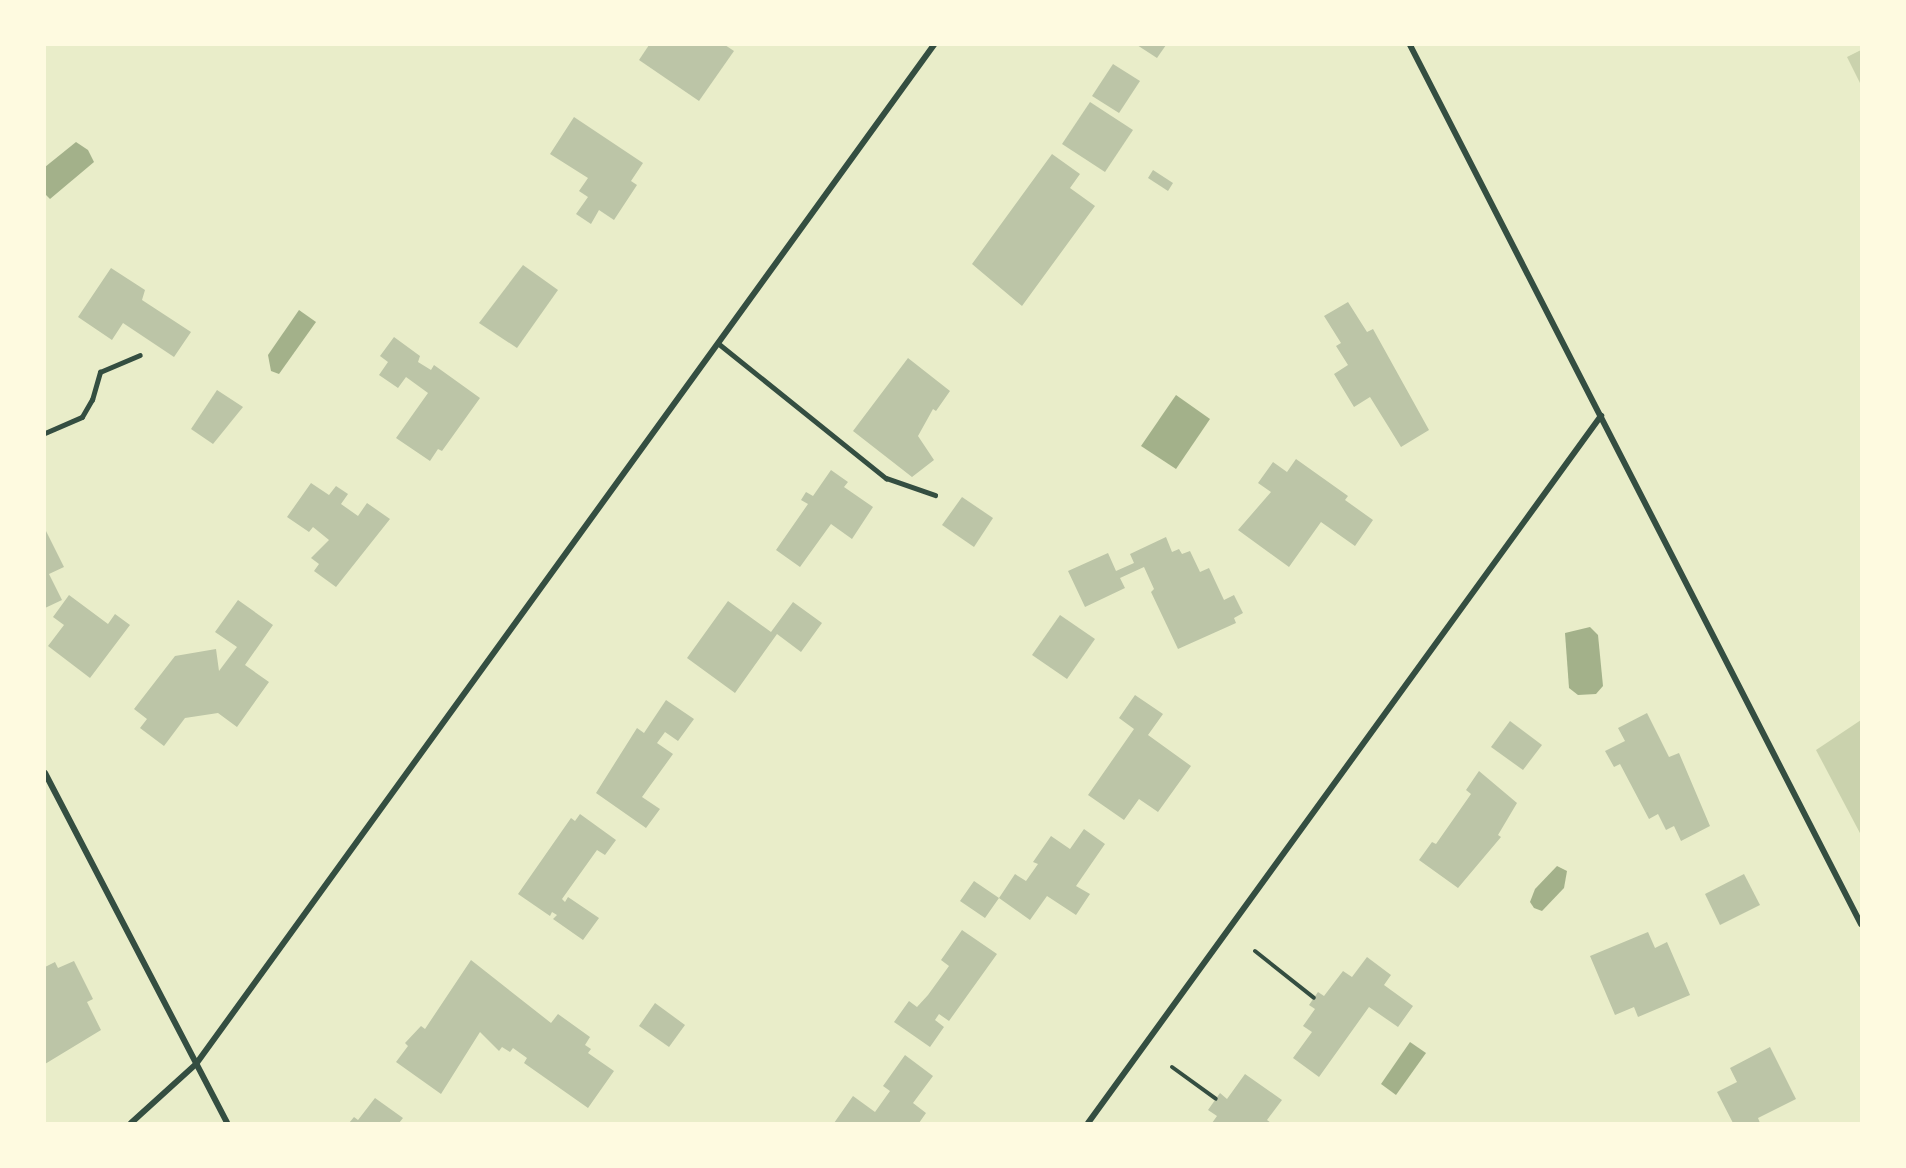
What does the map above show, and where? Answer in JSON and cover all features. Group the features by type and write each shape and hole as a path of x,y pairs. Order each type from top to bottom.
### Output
{"street":[{"path":"131,1123 196,1064 934,45"},
{"path":"1410,45 1861,924"},
{"path":"1088,1123 1601,416"},
{"path":"45,773 227,1123"}],"lane":[{"path":"718,343 886,478 935,495"},
{"path":"45,433 82,417 92,400 100,372 140,355"}],"path":[{"path":"1255,951 1314,998"},
{"path":"1172,1067 1216,1099"}],"shaded area":[{"path":"1861,50 1861,85 1847,57"},
{"path":"76,142 88,150 94,162 50,199 45,194 45,167"},
{"path":"299,310 316,322 279,374 271,371 268,355"},
{"path":"1176,395 1210,419 1176,469 1141,446"},
{"path":"1590,627 1598,635 1603,686 1596,694 1578,695 1569,688 1565,633"},
{"path":"1861,720 1861,835 1816,750"},
{"path":"1557,866 1567,871 1564,888 1542,911 1534,908 1530,902 1535,889"},
{"path":"1410,1042 1426,1053 1396,1095 1381,1084"}],"building":[{"path":"649,45 725,45 734,51 699,101 639,60"},
{"path":"1137,45 1166,45 1157,58"},
{"path":"1113,64 1140,81 1119,113 1092,96"},
{"path":"1090,102 1133,130 1105,172 1062,144"},
{"path":"574,117 643,163 631,181 637,185 614,220 599,210 591,224 576,214 588,197 579,191 588,178 550,154"},
{"path":"1052,154 1080,174 1070,188 1095,206 1022,306 972,264"},
{"path":"1153,170 1173,183 1168,191 1148,178"},
{"path":"523,265 558,290 517,348 479,323"},
{"path":"111,268 145,290 142,300 191,332 174,357 123,323 112,340 78,317"},
{"path":"1348,302 1367,332 1373,329 1429,430 1401,447 1370,397 1354,407 1334,374 1348,365 1336,346 1341,343 1324,316"},
{"path":"394,337 420,356 418,362 431,370 434,365 480,398 442,451 438,449 430,461 396,438 428,393 406,377 398,388 379,375 388,362 380,356"},
{"path":"908,358 950,391 936,411 933,409 918,436 934,460 912,477 853,431"},
{"path":"217,390 243,407 213,444 191,429"},
{"path":"1296,459 1348,496 1345,500 1373,520 1355,546 1321,522 1289,567 1238,530 1271,492 1258,483 1273,462 1287,472"},
{"path":"831,470 848,482 844,487 873,507 852,539 831,524 800,567 776,550 808,504 801,500 806,492 813,496"},
{"path":"311,483 329,495 336,486 348,494 341,504 358,516 367,503 390,519 336,587 314,571 319,564 311,558 329,540 313,527 309,532 287,517"},
{"path":"962,497 993,518 974,547 942,525"},
{"path":"45,529 64,567 49,574 62,600 45,608"},
{"path":"1166,537 1172,552 1179,549 1182,554 1190,551 1200,572 1209,568 1224,600 1234,595 1243,613 1234,618 1236,623 1178,649 1151,592 1154,589 1144,567 1120,578 1125,588 1085,607 1068,571 1108,553 1116,571 1134,563 1130,554"},
{"path":"69,595 108,624 115,614 130,625 90,678 48,646 64,625 53,617"},
{"path":"238,600 273,625 245,665 269,682 237,727 218,713 185,718 164,746 140,728 147,719 134,709 175,656 216,649 219,671 237,647 215,632"},
{"path":"728,601 771,632 793,602 822,623 801,652 777,634 735,693 687,658"},
{"path":"1060,615 1095,639 1067,679 1032,655"},
{"path":"1135,695 1163,714 1148,735 1191,766 1158,812 1139,799 1124,820 1088,795 1134,729 1119,718"},
{"path":"666,700 694,719 678,741 665,732 657,743 673,754 642,797 660,809 646,828 596,793 637,728 644,733"},
{"path":"1647,713 1669,757 1679,753 1710,826 1681,841 1674,826 1666,830 1658,814 1649,819 1620,764 1614,767 1605,751 1625,741 1618,728"},
{"path":"1510,721 1542,745 1523,770 1491,747"},
{"path":"1479,771 1517,803 1498,835 1501,837 1458,888 1419,860 1432,842 1436,844 1471,794 1466,790"},
{"path":"580,814 616,840 605,855 597,850 562,899 565,902 568,897 599,918 583,940 553,919 557,915 552,912 550,916 518,894 571,818 575,821"},
{"path":"1084,829 1105,844 1076,886 1090,894 1076,915 1047,896 1030,920 999,898 1015,874 1026,881 1038,864 1033,862 1051,836 1070,849"},
{"path":"1744,874 1760,905 1720,925 1705,894"},
{"path":"974,881 999,898 985,918 960,901"},
{"path":"962,930 997,954 949,1021 939,1014 935,1020 944,1027 930,1047 894,1022 909,1001 917,1007 928,995 949,966 941,960"},
{"path":"1648,932 1655,948 1667,942 1690,995 1638,1017 1634,1007 1615,1015 1590,956"},
{"path":"1367,957 1391,975 1384,985 1413,1006 1398,1027 1369,1007 1319,1077 1293,1058 1312,1032 1303,1026 1315,1009 1309,1005 1318,992 1324,996 1343,971 1352,977"},
{"path":"471,960 551,1023 558,1014 590,1037 585,1045 591,1049 588,1053 614,1071 588,1108 524,1063 527,1058 513,1048 510,1052 502,1047 499,1051 480,1032 441,1094 396,1062 408,1046 405,1043 421,1026 425,1029"},
{"path":"74,961 93,999 87,1002 101,1030 45,1064 45,967 55,962 58,968"},
{"path":"655,1003 685,1025 669,1047 639,1026"},
{"path":"1770,1047 1796,1099 1758,1118 1760,1123 1733,1123 1717,1092 1737,1082 1730,1068"},
{"path":"905,1055 933,1076 913,1103 926,1113 919,1123 834,1123 853,1096 875,1112 890,1091 883,1086"},
{"path":"1245,1074 1282,1100 1267,1120 1271,1123 1212,1123 1217,1116 1208,1110 1220,1093 1227,1099"},
{"path":"375,1098 403,1118 399,1123 349,1123 354,1117 358,1120"}]}
